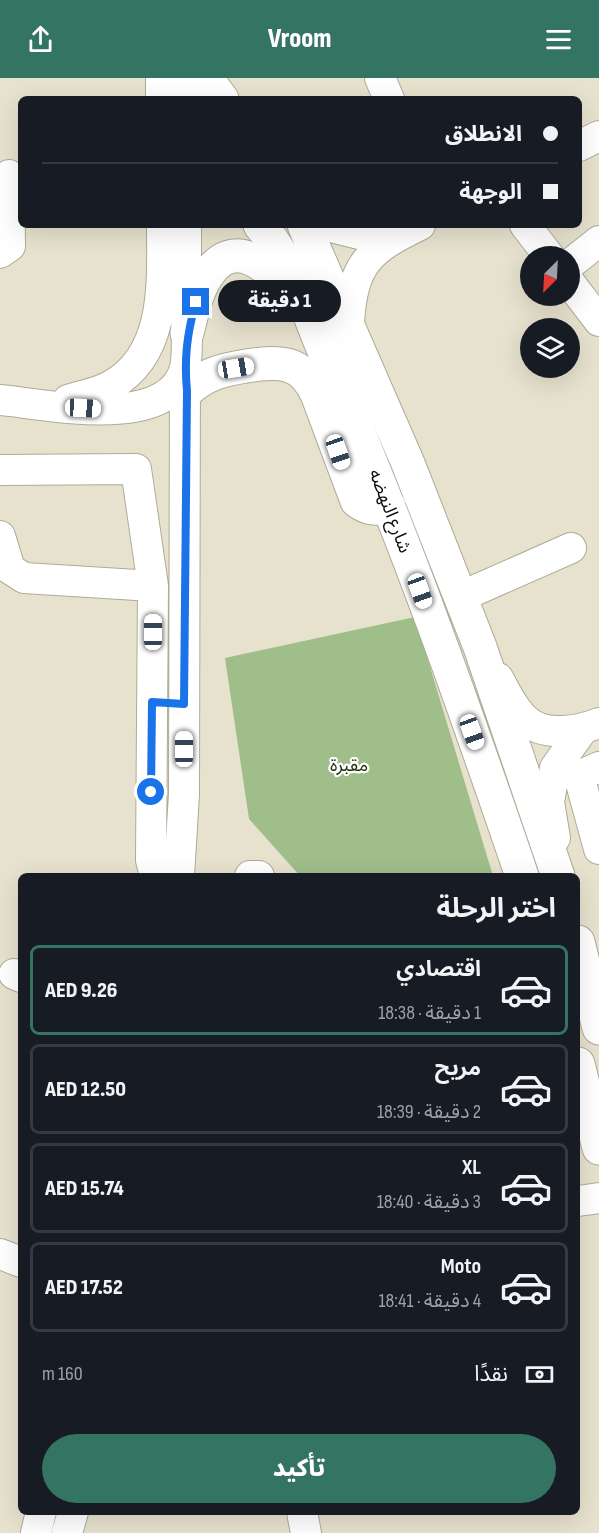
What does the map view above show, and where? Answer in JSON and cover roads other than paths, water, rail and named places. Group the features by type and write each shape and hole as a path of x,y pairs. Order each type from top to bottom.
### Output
{"main road":[{"path":"206,78 220,96"},
{"name":"شارع النهضه","path":"262,228 289,263 314,330 389,506 521,873"},
{"name":"شارع النهضه","path":"305,228 349,322 480,647 557,873"},
{"path":"187,333 207,275 223,259 239,256 255,260 271,270 314,330"},
{"path":"186,380 206,376 220,370 270,362 285,363 299,369 310,380 317,394 357,501 367,508 378,509 389,506"},
{"path":"580,950 599,1028"},
{"path":"580,1072 599,1148"}],"street":[{"path":"161,78 161,96"},
{"path":"185,78 185,96"},
{"path":"380,78 388,96"},
{"path":"582,144 599,136"},
{"path":"0,253 10,246 9,175"},
{"path":"45,406 100,391 114,384 141,357 149,343 159,313 162,228"},
{"path":"180,873 184,794 186,228"},
{"path":"335,228 387,241"},
{"path":"349,322 351,292 359,268 387,241 414,228"},
{"path":"527,228 541,246"},
{"path":"580,256 599,241"},
{"path":"580,296 599,321"},
{"path":"0,400 45,406 133,409 154,401 186,380"},
{"path":"0,470 136,469 153,586 151,860 154,873"},
{"path":"0,536 10,569 24,578 153,586"},
{"path":"460,597 571,548"},
{"path":"480,647 527,722 547,730 591,726"},
{"path":"152,702 184,704"},
{"path":"558,873 549,802 555,768 591,726"},
{"path":"599,767 579,776 599,849"},
{"path":"580,1201 599,1198"},
{"path":"0,1254 18,1261"},
{"path":"36,1533 40,1515"},
{"path":"67,1533 72,1515"},
{"path":"303,1515 306,1533"}],"park label":[{"name":"مقبرة","path":"349,765"}]}
